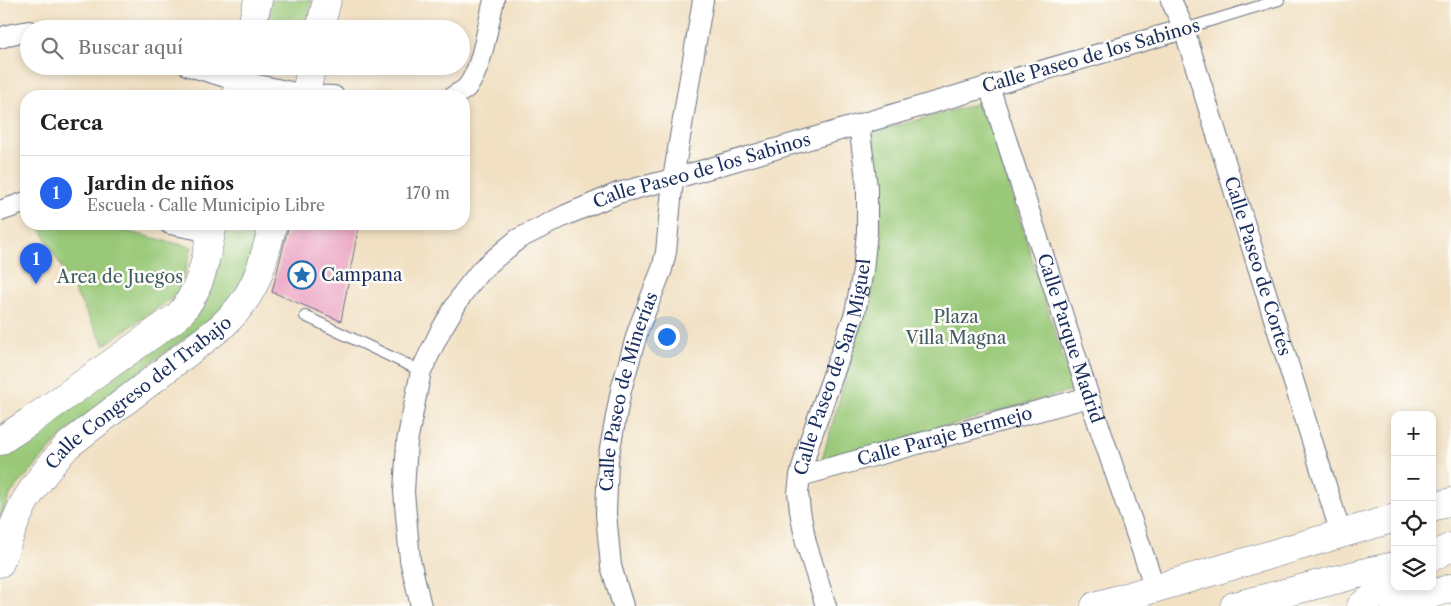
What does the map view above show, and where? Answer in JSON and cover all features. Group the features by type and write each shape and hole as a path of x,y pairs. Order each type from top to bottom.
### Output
{"street":[{"path":"253,20 258,0"},
{"path":"322,20 327,0"},
{"path":"464,90 473,79 479,65 494,0"},
{"name":"Calle Paseo de Minerías","path":"623,606 611,566 606,514 608,459 621,390 638,330 662,269 666,252 673,179 703,0"},
{"name":"Calle Paseo de Cortés","path":"1171,0 1184,29 1341,534"},
{"name":"Calle Paseo de los Sabinos","path":"421,606 410,560 404,492 407,442 421,371 462,293 481,270 518,239 566,215 618,193 673,179 1184,29"},
{"path":"0,38 20,33"},
{"path":"219,75 279,90"},
{"path":"306,90 310,75"},
{"name":"Calle Parque Madrid","path":"989,86 1089,397 1155,588"},
{"name":"Calle Paseo de San Miguel","path":"826,606 806,543 798,493 800,476 810,443 855,314 863,271 867,232 867,187 859,125"},
{"path":"0,211 20,204"},
{"name":"Calle Congreso del Trabajo","path":"0,441 178,316 194,296 204,266 212,230"},
{"name":"Calle Congreso del Trabajo","path":"0,563 26,500 49,466 67,446 234,315 247,299 261,271 271,230"},
{"name":"Calle Paraje Bermejo","path":"800,476 1089,397"},
{"path":"1436,506 1451,502"},
{"path":"1095,606 1391,519"},
{"path":"1436,555 1451,547"},
{"path":"1436,556 1451,552"},
{"path":"1234,606 1391,567"},
{"path":"1360,606 1391,585"},
{"path":"1395,606 1451,588"}],"lane":[{"name":"Calle Paseo de los Sabinos","path":"1184,29 1279,0"},
{"path":"305,316 421,371"}],"green space":[{"path":"272,0 312,0 308,20 268,20"},
{"name":"Plaza Villa Magna","path":"983,102 1073,390 821,463 871,291 878,196 871,133"},
{"name":"Area de Juegos","path":"41,230 120,230 192,247 179,293 104,345"},
{"path":"227,230 263,230 237,294 209,320 115,389 59,439 11,493 0,520 0,459 114,375 186,326 204,307 216,278"}],"building":[{"path":"288,230 358,230 341,321 272,292"}],"place":[{"name":"Campana","path":"302,275"},
{"name":"Jardin de niños","path":"36,284"}]}
